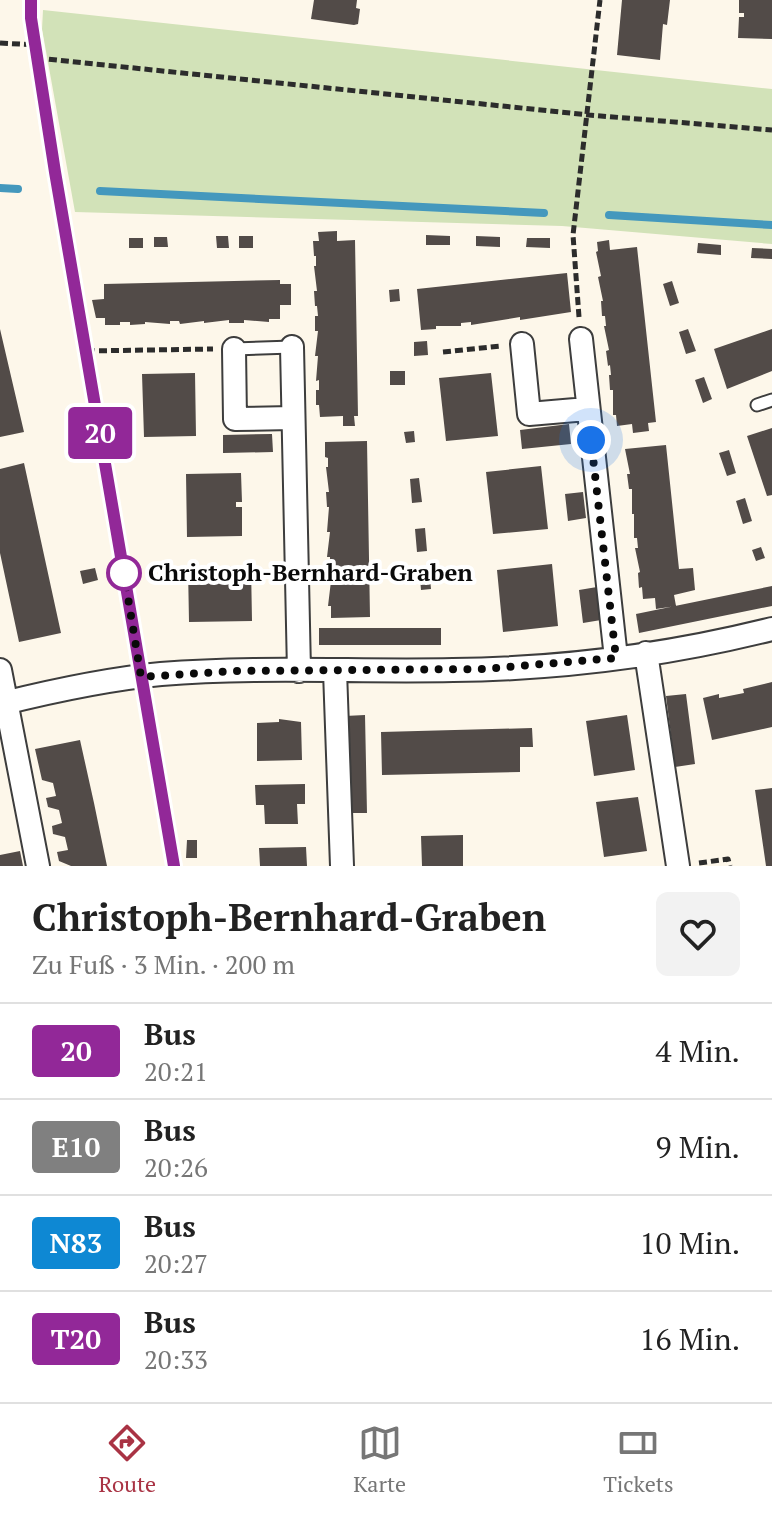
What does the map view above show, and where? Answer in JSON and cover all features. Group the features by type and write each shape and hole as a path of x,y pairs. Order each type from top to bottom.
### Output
{"street":[{"path":"581,339 616,658"},
{"path":"522,344 529,414 587,409"},
{"path":"292,347 299,671"},
{"path":"234,349 235,419 292,418"},
{"path":"4,703 141,677 234,671 512,668 616,658 772,629"},
{"path":"646,653 688,865"},
{"path":"0,670 38,866"},
{"path":"335,671 342,866"}],"lane":[{"path":"234,349 292,347"},
{"path":"757,405 772,400"}],"path":[{"path":"31,0 37,58 174,866"},
{"path":"581,339 573,235 600,0"},
{"path":"0,43 36,45"},
{"path":"37,58 589,115 772,130"},
{"path":"87,351 234,349"},
{"path":"688,865 728,859 730,866"}],"green space":[{"path":"43,10 772,89 772,244 562,226 75,212 42,29"}],"building":[{"path":"314,0 357,0 356,8 360,9 358,24 311,19"},
{"path":"622,0 670,0 667,25 663,24 660,60 617,55"},
{"path":"739,0 772,0 772,39 738,38 739,17 744,17 744,13 739,13"},
{"path":"337,231 337,241 355,240 358,416 354,416 355,426 343,426 343,416 320,417 319,405 316,405 319,380 316,381 318,331 315,331 315,316 318,316 313,241 319,241 318,232"},
{"path":"426,235 450,236 450,245 426,245"},
{"path":"216,236 228,236 229,248 217,248"},
{"path":"239,236 253,236 253,248 239,248"},
{"path":"476,236 500,237 500,247 476,246"},
{"path":"154,237 167,237 168,247 154,247"},
{"path":"129,238 143,238 143,248 129,248"},
{"path":"527,238 550,238 550,248 526,247"},
{"path":"609,240 610,250 637,247 656,422 648,423 649,431 633,433 632,424 617,426 616,415 613,415 613,390 610,390 610,365 606,351 609,350 605,316 602,316 603,301 598,277 601,276 596,252 597,242"},
{"path":"698,243 721,245 721,255 697,253"},
{"path":"752,248 772,249 772,259 751,258"},
{"path":"567,273 571,312 421,330 417,289"},
{"path":"280,280 280,284 291,284 291,305 280,305 280,319 269,319 269,322 244,320 244,323 229,323 229,320 180,324 179,321 170,321 170,324 145,322 130,325 130,322 120,322 120,325 105,325 105,318 96,318 92,300 104,299 104,284"},
{"path":"672,281 679,303 670,306 663,284"},
{"path":"399,289 400,301 390,302 389,290"},
{"path":"0,329 24,432 0,437"},
{"path":"688,329 696,351 686,354 679,332"},
{"path":"772,329 772,371 727,389 714,349"},
{"path":"427,341 428,355 414,356 414,342"},
{"path":"390,371 405,371 405,385 390,385"},
{"path":"195,373 196,436 144,437 142,374"},
{"path":"491,373 498,436 446,441 439,378"},
{"path":"704,377 712,399 703,403 695,380"},
{"path":"569,424 571,444 522,449 520,430"},
{"path":"772,428 772,495 767,496 747,436"},
{"path":"414,431 415,442 406,443 404,432"},
{"path":"272,434 273,452 223,453 223,435"},
{"path":"367,441 370,617 331,618 331,606 328,606 331,581 328,582 330,532 327,532 329,507 326,492 329,492 325,442"},
{"path":"666,445 679,569 693,568 695,590 674,595 676,606 656,609 655,598 643,599 642,587 639,588 637,538 634,538 632,489 629,489 627,474 630,474 625,449"},
{"path":"729,450 736,473 727,476 719,453"},
{"path":"24,463 61,633 19,642 0,553 0,469"},
{"path":"541,466 548,529 493,534 486,472"},
{"path":"241,473 242,502 236,502 236,507 242,507 242,536 187,537 186,474"},
{"path":"419,478 422,502 412,503 410,479"},
{"path":"583,492 586,518 568,521 565,494"},
{"path":"745,498 752,521 743,524 736,501"},
{"path":"425,528 427,551 417,552 415,529"},
{"path":"761,547 765,558 756,561 752,550"},
{"path":"552,564 558,626 503,632 497,570"},
{"path":"251,566 252,621 189,622 188,567 223,569"},
{"path":"95,568 98,580 83,584 80,571"},
{"path":"420,578 430,578 431,589 421,590"},
{"path":"772,586 772,606 639,633 636,614"},
{"path":"597,587 601,620 583,623 579,590"},
{"path":"319,628 441,628 441,645 319,645"},
{"path":"772,682 772,727 712,740 703,698 744,693 743,689"},
{"path":"686,694 695,764 675,767 666,696"},
{"path":"365,715 367,813 347,813 345,716"},
{"path":"627,715 635,770 594,776 586,721"},
{"path":"279,719 301,722 302,760 257,761 257,723 279,722"},
{"path":"532,728 533,747 520,747 520,772 382,775 381,732"},
{"path":"80,740 107,866 71,866 59,861 57,852 68,850 65,837 53,834 52,826 62,823 59,810 48,807 46,798 56,796 53,783 42,780 35,749"},
{"path":"305,784 305,804 297,804 298,824 265,824 264,805 256,805 255,785"},
{"path":"772,788 772,866 766,866 755,790"},
{"path":"638,797 647,851 604,857 596,802"},
{"path":"463,835 463,866 422,866 421,836"},
{"path":"187,840 197,840 197,858 186,858"},
{"path":"306,847 307,866 260,866 259,848"},
{"path":"20,851 23,866 0,866 0,855"}],"waterway":[{"path":"0,188 18,189"},
{"path":"100,191 544,213"},
{"path":"609,215 772,225"}],"bus line":[{"name":"20","path":"31,0 31,18 55,172 174,866"}],"place":[{"name":"Christoph-Bernhard-Graben","path":"124,573"}],"route":[{"path":"124,573 141,677 234,671 512,668 616,658 591,440"}]}
